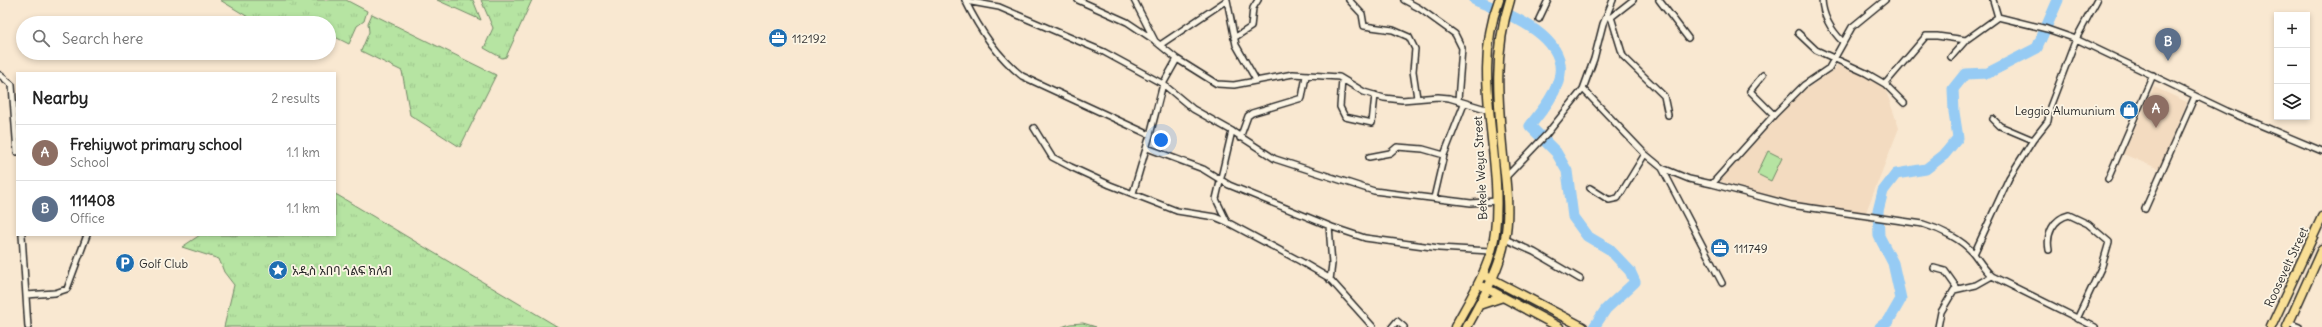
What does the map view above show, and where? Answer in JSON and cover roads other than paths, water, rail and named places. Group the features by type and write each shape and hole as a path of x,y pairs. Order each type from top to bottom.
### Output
{"main road":[{"path":"1470,326 1497,267 1505,239 1507,220 1506,177 1497,81 1498,52 1510,0"},
{"name":"Bekele Weya Street","path":"1455,327 1479,285 1495,234 1496,201 1489,110 1488,45 1496,7"},
{"name":"Roosevelt Street","path":"2271,327 2322,217"},
{"name":"Roosevelt Street","path":"2288,325 2322,249"},
{"path":"1497,267 1510,288"},
{"path":"2297,271 2310,277"},
{"path":"1483,275 1583,327"},
{"path":"1479,285 1559,327"},
{"path":"1478,306 1503,297"}],"street":[{"path":"1078,0 1127,22 1155,41 1177,59 1217,84 1234,85 1293,74 1342,79 1364,92 1402,100 1438,97 1458,100 1464,104 1489,110"},
{"path":"1134,0 1155,41"},
{"path":"1160,45 1227,0 1234,38 1239,51 1256,80"},
{"path":"1234,38 1250,27 1253,8 1258,0"},
{"path":"1349,0 1362,14 1364,26 1393,30 1409,37 1415,49 1414,80 1417,98"},
{"path":"1404,0 1419,8 1455,34 1459,40 1462,48 1458,100"},
{"path":"1539,19 1548,0"},
{"path":"1506,177 1533,149 1584,89 1594,60 1603,24 1613,0"},
{"path":"1603,24 1633,0"},
{"path":"1659,0 1688,38"},
{"path":"1822,0 1827,20 1834,34 1843,42"},
{"path":"1712,184 1774,115 1804,85 1829,68 1843,42 1855,25 1885,0"},
{"path":"1993,0 1998,17"},
{"path":"1974,254 2009,178 2032,140 2048,121 2050,107 2076,39 2097,0"},
{"path":"966,1 992,4 1104,52 1163,84 1193,109 1232,131 1240,138 1275,159 1335,180 1374,191 1471,203 1496,201"},
{"path":"966,1 985,35 1012,68 1022,76 1150,135"},
{"path":"1611,17 1623,56 1664,96 1668,115"},
{"path":"1998,17 2047,29 2076,39 2195,96 2322,151"},
{"path":"1951,57 1966,40 1998,17"},
{"path":"1798,33 1816,50 1866,73 1885,84 1904,103"},
{"path":"1885,84 1926,36 1966,40"},
{"path":"1133,193 1147,148 1163,84 1177,59"},
{"path":"0,75 12,85 16,139"},
{"path":"1764,75 1750,91 1774,115"},
{"path":"2108,179 2153,75"},
{"path":"1240,138 1249,114 1265,107 1302,98 1306,76"},
{"path":"1342,79 1340,107 1345,117 1372,123 1375,95"},
{"path":"1584,89 1645,154 1662,168 1689,179 1778,203 1871,216 1935,227 1959,241 1974,254 1978,263 1992,276 2095,327"},
{"path":"2145,209 2195,96"},
{"path":"1434,198 1444,155 1464,104"},
{"path":"1993,119 2000,126 2032,140"},
{"path":"1034,128 1052,157 1110,185 1177,210 1214,217 1227,222 1300,260 1330,280 1373,327"},
{"path":"1227,222 1216,199 1232,131"},
{"path":"1370,157 1390,153 1397,147 1423,149 1444,155"},
{"path":"1147,148 1203,169 1220,180 1329,226 1365,238 1439,248 1490,251"},
{"path":"1590,188 1609,200 1618,198 1645,154"},
{"path":"1662,168 1722,283"},
{"path":"2049,250 2049,234 2053,226 2070,215 2088,224 2109,242 2102,266 2077,319"},
{"path":"1329,226 1332,264 1330,280"},
{"path":"22,236 28,327"},
{"path":"26,295 55,293 67,289 86,236"},
{"path":"1505,239 1534,252 1580,279"},
{"path":"1934,268 1945,271 1957,288"},
{"path":"1957,288 1972,287 1992,276"},
{"path":"1938,327 1941,312 1957,288"},
{"path":"1392,327 1397,321 1404,327"},
{"path":"2288,325 2299,327"}],"waterway":[{"path":"1475,0 1503,12 1534,29 1547,40 1556,52 1560,66 1556,88 1530,126 1556,152 1567,171 1573,217 1587,236 1609,249 1630,271 1635,282 1606,309 1594,327"},
{"path":"1880,327 1889,320 1901,299 1893,263 1879,236 1878,211 1883,191 1896,174 1926,169 1944,155 1958,138 1954,112 1953,89 1965,74 1988,73 2037,48 2058,0"}],"place":[{"name":"112192","path":"778,38"},
{"name":"111408","path":"2168,61"},
{"name":"Leggio Alumunium","path":"2129,110"},
{"name":"Frehiywot primary school","path":"2156,128"},
{"name":"111749","path":"1720,248"},
{"name":"Golf Club","path":"125,263"},
{"name":"አዲስ አበባ ጎልፍ ክለብ","path":"278,270"}]}
